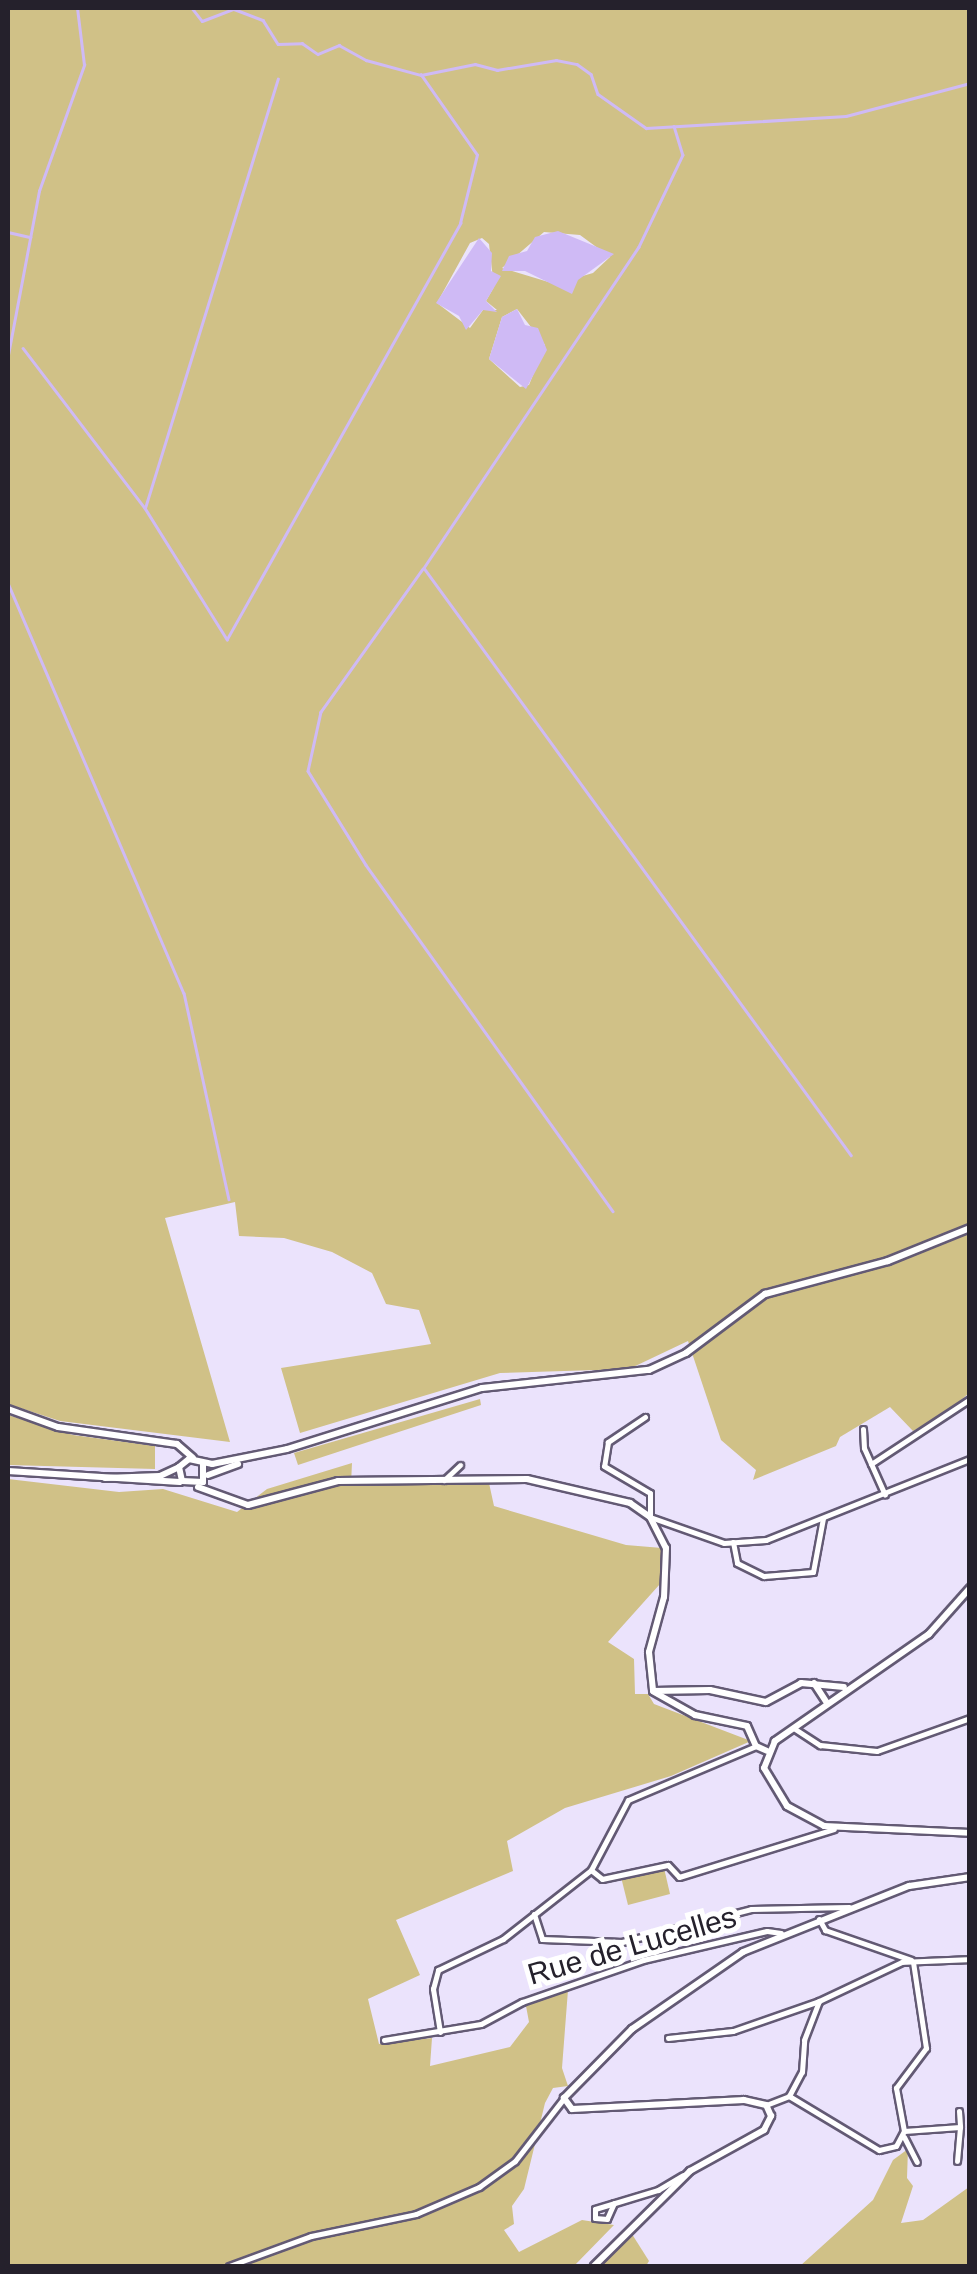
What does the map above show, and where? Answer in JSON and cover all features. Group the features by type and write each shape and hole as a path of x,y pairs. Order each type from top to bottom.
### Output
{"street":[{"path":"195,1486 206,1478 286,1449 482,1388 649,1370 686,1353 765,1294 888,1261 970,1228"},
{"path":"871,1464 970,1399"},
{"path":"8,1409 58,1426 182,1446 192,1458 203,1463 286,1449"},
{"path":"645,1417 608,1442 601,1460 650,1492 650,1517 666,1559 662,1612 649,1652 653,1691"},
{"path":"863,1430 871,1464 885,1495"},
{"path":"160,1442 178,1450 183,1483"},
{"path":"69,1478 152,1477 192,1458"},
{"path":"8,1472 183,1483 248,1505 338,1481 548,1480 620,1499 650,1517 734,1542 766,1540 970,1459"},
{"path":"203,1463 215,1495"},
{"path":"444,1480 460,1465"},
{"path":"734,1542 738,1564 764,1576 813,1572 823,1518"},
{"path":"834,1829 780,1800 766,1776 767,1751 845,1688 929,1634 970,1588"},
{"path":"653,1691 710,1690 766,1702 814,1683 845,1688"},
{"path":"814,1683 826,1702"},
{"path":"653,1691 695,1715 747,1726 756,1746 767,1751"},
{"path":"796,1728 820,1745 877,1751 970,1718"},
{"path":"440,2032 432,1989 438,1970 503,1939 590,1870 628,1800 756,1746"},
{"path":"590,1870 602,1879 668,1866 679,1877 834,1829 970,1833"},
{"path":"230,2266 312,2236 416,2214 479,2187 515,2162 564,2098 632,2030 743,1952 819,1918 919,1883 970,1877"},
{"path":"534,1914 542,1939 622,1942 751,1909 849,1907"},
{"path":"819,1918 825,1930 914,1961 970,1960"},
{"name":"Rue de Lucelles","path":"384,2040 480,2024 560,1987 642,1960 767,1931 782,1934"},
{"path":"668,2038 733,2031 819,2001 914,1961"},
{"path":"914,1961 926,2048 896,2088 904,2134 917,2162"},
{"path":"789,2096 819,2001"},
{"path":"564,2098 572,2110 744,2100 766,2105 789,2096"},
{"path":"789,2096 874,2149 896,2146 904,2134 960,2127"},
{"path":"614,2203 658,2190 764,2130 771,2116 766,2105"},
{"path":"957,2161 959,2111"},
{"path":"594,2266 690,2171"}],"shaded area":[{"path":"8,8 969,8 970,1392 950,1410 913,1431 890,1407 840,1437 836,1446 753,1480 756,1470 721,1440 688,1341 629,1369 500,1373 300,1433 281,1368 431,1344 419,1310 386,1304 372,1273 332,1252 284,1238 239,1236 235,1202 165,1218 230,1442 60,1421 8,1404","holes":["544,232 580,235 610,257 593,273 555,284 502,268","482,238 489,244 494,287 486,301 497,310 483,310 470,328 437,303 470,243","517,309 545,345 529,385 520,387 489,359 502,317"]},
{"path":"558,231 614,254 578,280 572,294 525,271 502,271 509,256 527,251 535,237"},
{"path":"479,238 492,253 491,271 501,276 486,301 497,312 483,310 466,330 459,316 436,303"},
{"path":"517,309 525,325 538,328 547,350 526,389 489,359 502,317"},
{"path":"480,1399 481,1405 298,1465 294,1453"},
{"path":"8,1415 73,1435 155,1446 155,1469 8,1465"},
{"path":"352,1463 351,1484 489,1483 494,1506 626,1545 662,1548 660,1584 608,1642 634,1659 635,1694 648,1694 654,1704 751,1741 671,1776 565,1808 507,1841 513,1871 396,1920 420,1975 368,1999 379,2044 432,2038 430,2066 510,2047 529,2022 526,2006 568,1990 562,2068 568,2086 553,2088 545,2103 524,2189 512,2206 514,2224 504,2230 519,2252 582,2220 614,2225 574,2266 8,2266 8,1479 119,1492 163,1489 237,1512 267,1489"},
{"path":"664,1868 670,1894 628,1905 621,1877"},
{"path":"908,2149 907,2178 913,2186 901,2223 923,2220 969,2187 969,2266 800,2266 873,2200 893,2160"},
{"path":"630,2231 649,2261 646,2266 600,2266"}],"waterway":[{"path":"8,355 39,191 84,65 77,8"},
{"path":"192,8 202,21 234,9 263,20 278,44 302,43 318,54 339,45 366,60 421,75 475,64 497,70 556,60 577,64 591,74 598,94 646,128 846,116 970,83"},
{"path":"23,348 145,508 227,639 460,223 477,155 421,75"},
{"path":"145,508 278,79"},
{"path":"674,126 683,155 639,247 424,568 851,1155"},
{"path":"8,232 30,237"},
{"path":"423,569 321,712 308,771 366,865 613,1211"},
{"path":"8,583 184,993 229,1199"}]}
